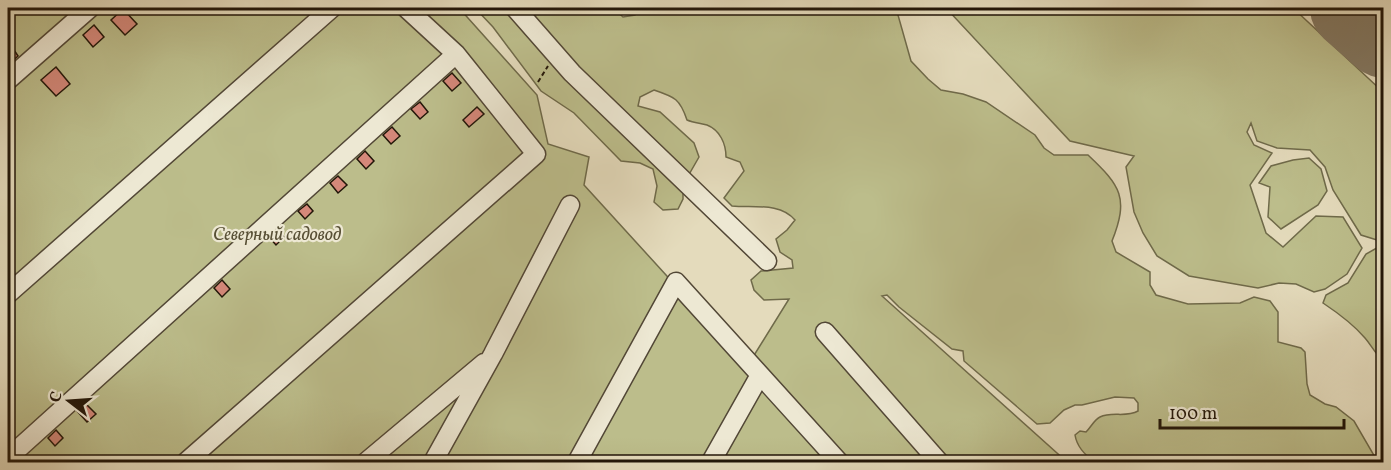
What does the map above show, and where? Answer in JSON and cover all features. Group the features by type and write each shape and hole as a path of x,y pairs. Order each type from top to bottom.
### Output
{"street":[{"path":"8,80 90,8"},
{"path":"8,294 332,8"},
{"path":"186,462 536,154 456,54 406,8"},
{"path":"515,8 572,73 767,261"},
{"path":"8,458 456,54"},
{"path":"433,462 493,354 570,205"},
{"path":"577,462 676,282 839,462"},
{"path":"825,332 939,462"},
{"path":"366,462 493,354"},
{"path":"711,462 760,375"}],"green space":[{"name":"Северный садовод","path":"8,8 459,8 537,95 548,144 589,157 584,185 748,365 789,299 764,300 754,290 751,280 761,271 793,268 792,260 780,252 776,239 795,220 782,210 774,208 732,206 724,198 744,171 740,162 726,157 723,142 712,127 687,120 682,107 676,100 654,90 640,97 638,106 660,112 694,143 699,157 683,185 683,199 678,209 663,210 654,202 657,186 653,169 640,163 621,161 574,113 541,91 493,27 475,8 613,8 623,17 635,15 637,8 893,8 898,15 911,61 941,90 963,94 986,102 1035,135 1044,148 1054,155 1088,155 1108,175 1115,184 1121,203 1112,241 1116,252 1150,272 1150,285 1156,295 1188,304 1240,303 1254,297 1270,301 1278,312 1278,342 1301,348 1305,352 1310,395 1325,404 1336,407 1354,421 1376,459 1382,462 1095,462 1082,451 1075,435 1080,431 1086,432 1094,422 1105,415 1129,414 1138,411 1138,403 1134,398 1115,397 1075,405 1064,410 1050,423 1037,424 964,361 963,351 952,349 887,295 882,296 1067,462 8,462"},
{"path":"946,8 1293,8 1383,92 1383,240 1361,235 1333,190 1325,167 1310,150 1277,148 1257,141 1251,123 1247,132 1254,145 1272,153 1250,185 1266,233 1283,247 1316,216 1343,217 1362,248 1347,274 1325,289 1314,292 1296,284 1279,283 1258,288 1189,276 1157,256 1143,233 1134,212 1126,167 1134,156 1070,141"},
{"path":"1309,158 1321,169 1327,191 1318,205 1281,229 1268,217 1270,187 1259,183 1271,166"},
{"path":"1384,245 1383,360 1355,328 1323,303 1326,295 1348,283 1366,254"}],"building":[{"path":"123,9 137,24 125,35 111,20"},
{"path":"94,25 104,37 93,47 83,35"},
{"path":"8,41 18,56 8,65"},
{"path":"56,67 70,84 56,96 41,80"},
{"path":"452,73 461,83 452,91 443,81"},
{"path":"420,102 428,112 420,119 411,109"},
{"path":"477,107 484,114 469,127 463,120"},
{"path":"392,127 400,136 391,144 383,135"},
{"path":"365,151 374,161 366,169 357,159"},
{"path":"338,176 347,185 338,193 330,183"},
{"path":"307,204 313,211 305,219 298,211"},
{"path":"278,230 284,237 276,245 269,237"},
{"path":"222,280 230,289 222,297 214,288"},
{"path":"86,404 96,414 87,422 77,411"},
{"path":"56,430 63,438 55,446 48,438"}],"runway":[{"path":"1351,8 1384,37"}]}
